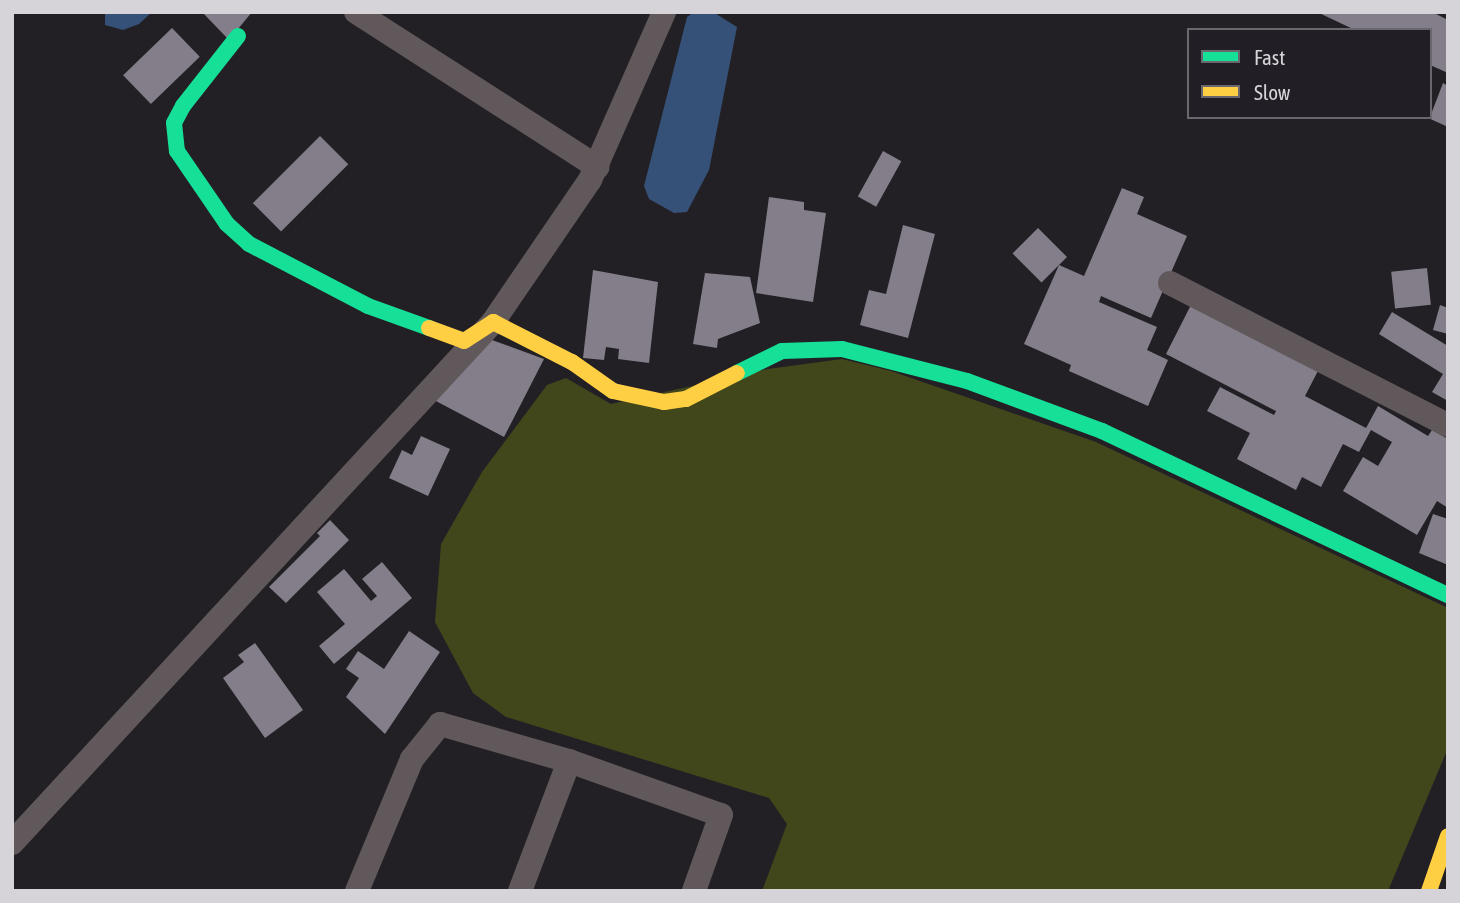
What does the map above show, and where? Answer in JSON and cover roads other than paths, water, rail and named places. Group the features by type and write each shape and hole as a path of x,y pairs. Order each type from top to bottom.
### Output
{"street":[{"path":"356,12 597,167"},
{"path":"12,843 493,322 597,167 664,12"},
{"path":"238,36 183,106 173,136 177,151 227,224 274,261 368,306 464,341 493,322"},
{"path":"1170,283 1448,425"},
{"path":"493,322 572,362 613,391 664,402 686,399 782,351 842,349 896,360 967,381 1102,431 1448,595"},
{"path":"357,891 412,759 440,724 569,761 721,815 694,891"},
{"path":"520,891 569,761"},
{"path":"1429,891 1448,836"}],"water":[{"path":"105,12 152,12 139,24 123,30 105,25"},
{"path":"694,12 713,12 737,27 709,170 687,212 674,213 649,199 644,186 687,17"}]}
